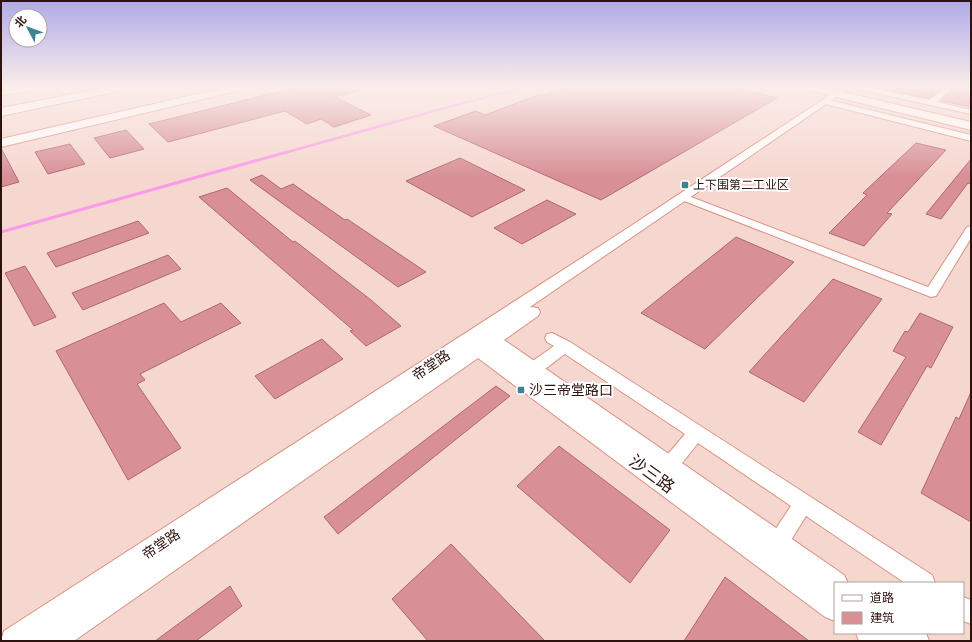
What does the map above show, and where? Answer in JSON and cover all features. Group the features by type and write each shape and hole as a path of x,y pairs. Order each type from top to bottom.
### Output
{"main road":[{"path":"1,138 93,117"},
{"path":"1,143 113,117"},
{"path":"935,117 971,126"},
{"path":"948,117 971,122"}],"street":[{"name":"帝堂路","path":"50,641 479,340 806,117"},
{"path":"910,117 971,138"},
{"path":"688,199 931,293 971,229"},
{"name":"帝堂路","path":"14,641 479,340"},
{"name":"沙三路","path":"479,340 532,369 669,466 773,551 834,607"},
{"name":"沙三路","path":"479,340 773,551 834,583"},
{"path":"532,369 558,342 922,582"},
{"path":"669,466 696,433"},
{"path":"773,551 803,504"},
{"path":"871,634 880,641"},
{"path":"905,634 915,641"}],"building":[{"path":"177,117 263,117 168,142 149,124"},
{"path":"295,117 365,117 334,127 321,119 307,124"},
{"path":"459,117 744,117 601,200 434,126"},
{"path":"126,130 144,149 110,158 94,138"},
{"path":"916,143 946,150 887,213 892,214 864,246 829,233 867,195 863,193"},
{"path":"70,144 85,164 48,174 35,152"},
{"path":"1,148 19,182 1,187"},
{"path":"460,158 525,190 472,217 406,181"},
{"path":"971,159 971,184 968,183 941,219 926,214"},
{"path":"262,175 281,189 293,184 345,220 347,219 426,272 398,287 250,180"},
{"path":"227,188 293,242 295,241 371,300 401,326 366,346 350,331 353,330 199,197"},
{"path":"547,200 576,214 522,244 494,228"},
{"path":"138,221 149,233 56,267 47,253"},
{"path":"736,237 794,262 705,349 641,313"},
{"path":"168,255 181,269 83,310 72,293"},
{"path":"25,266 56,317 34,326 5,273"},
{"path":"833,279 882,299 804,402 749,372"},
{"path":"164,303 181,322 221,303 241,323 140,374 145,380 137,384 181,448 128,480 56,351"},
{"path":"920,313 953,327 931,368 927,366 881,445 858,432 906,357 893,351 905,331 908,332"},
{"path":"322,339 343,359 275,399 255,376"},
{"path":"496,386 510,396 338,534 324,517"},
{"path":"971,392 971,522 921,493 956,417 959,419"},
{"path":"559,446 670,530 630,583 517,486"},
{"path":"451,544 545,641 428,641 392,599"},
{"path":"725,577 809,641 684,641"},
{"path":"230,586 242,606 196,641 155,641"}],"waterway":[{"path":"284,153 413,117"},
{"path":"1,232 287,152"}],"place":[{"name":"上下围第二工业区","path":"685,185"},
{"name":"沙三帝堂路口","path":"521,390"}]}
